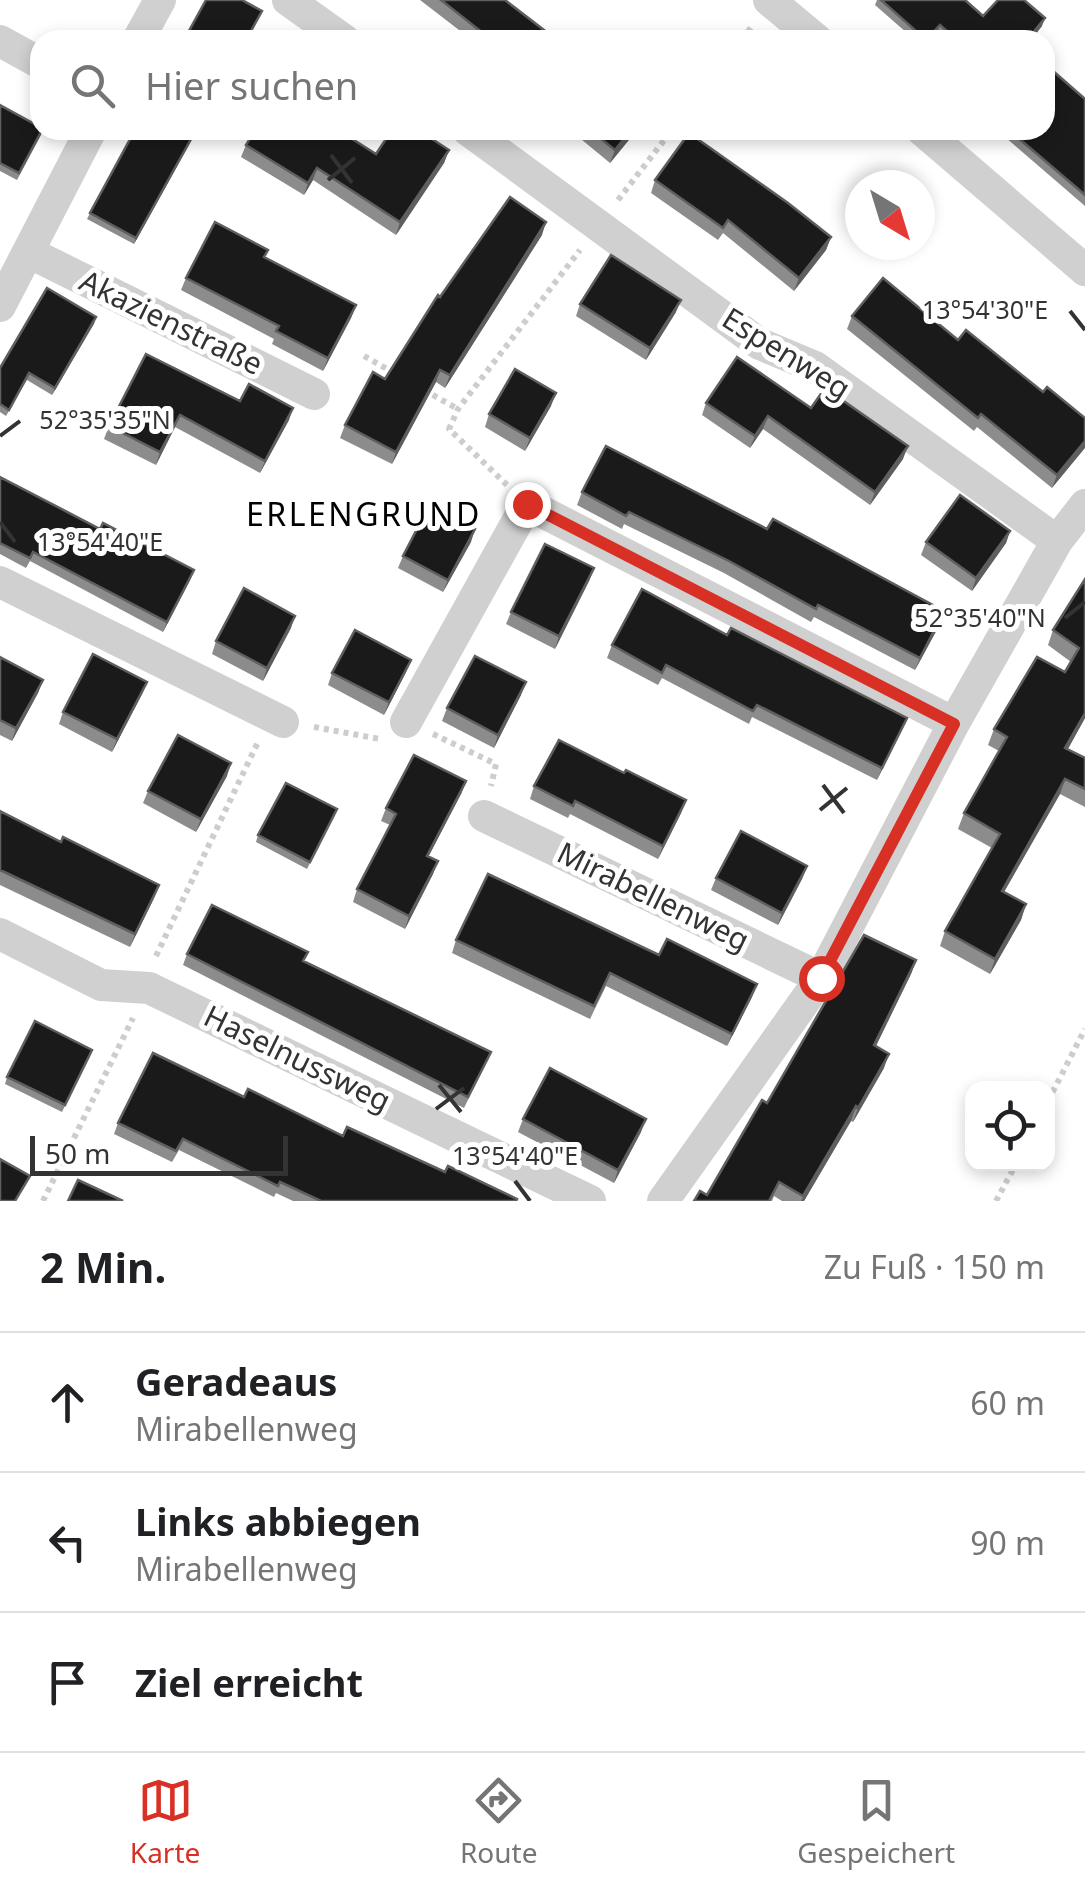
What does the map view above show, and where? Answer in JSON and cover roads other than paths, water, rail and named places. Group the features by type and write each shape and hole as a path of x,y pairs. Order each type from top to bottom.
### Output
{"street":[{"path":"144,30 160,0"},
{"path":"288,0 330,30"},
{"path":"783,4 808,30"},
{"path":"0,41 30,58"},
{"path":"0,306 86,140"},
{"name":"Espenweg","path":"482,140 760,344 815,367 1057,541"},
{"path":"934,140 1085,270"},
{"name":"Akazienstraße","path":"28,252 314,394"},
{"path":"406,722 527,504 954,724"},
{"path":"663,1201 821,978 954,724 1057,541 1085,504"},
{"path":"0,582 277,719"},
{"name":"Mirabellenweg","path":"484,816 821,978"},
{"name":"Haselnussweg","path":"0,934 101,985 149,988 590,1201"}],"district":[{"name":"ERLENGRUND","path":"364,515"}]}
